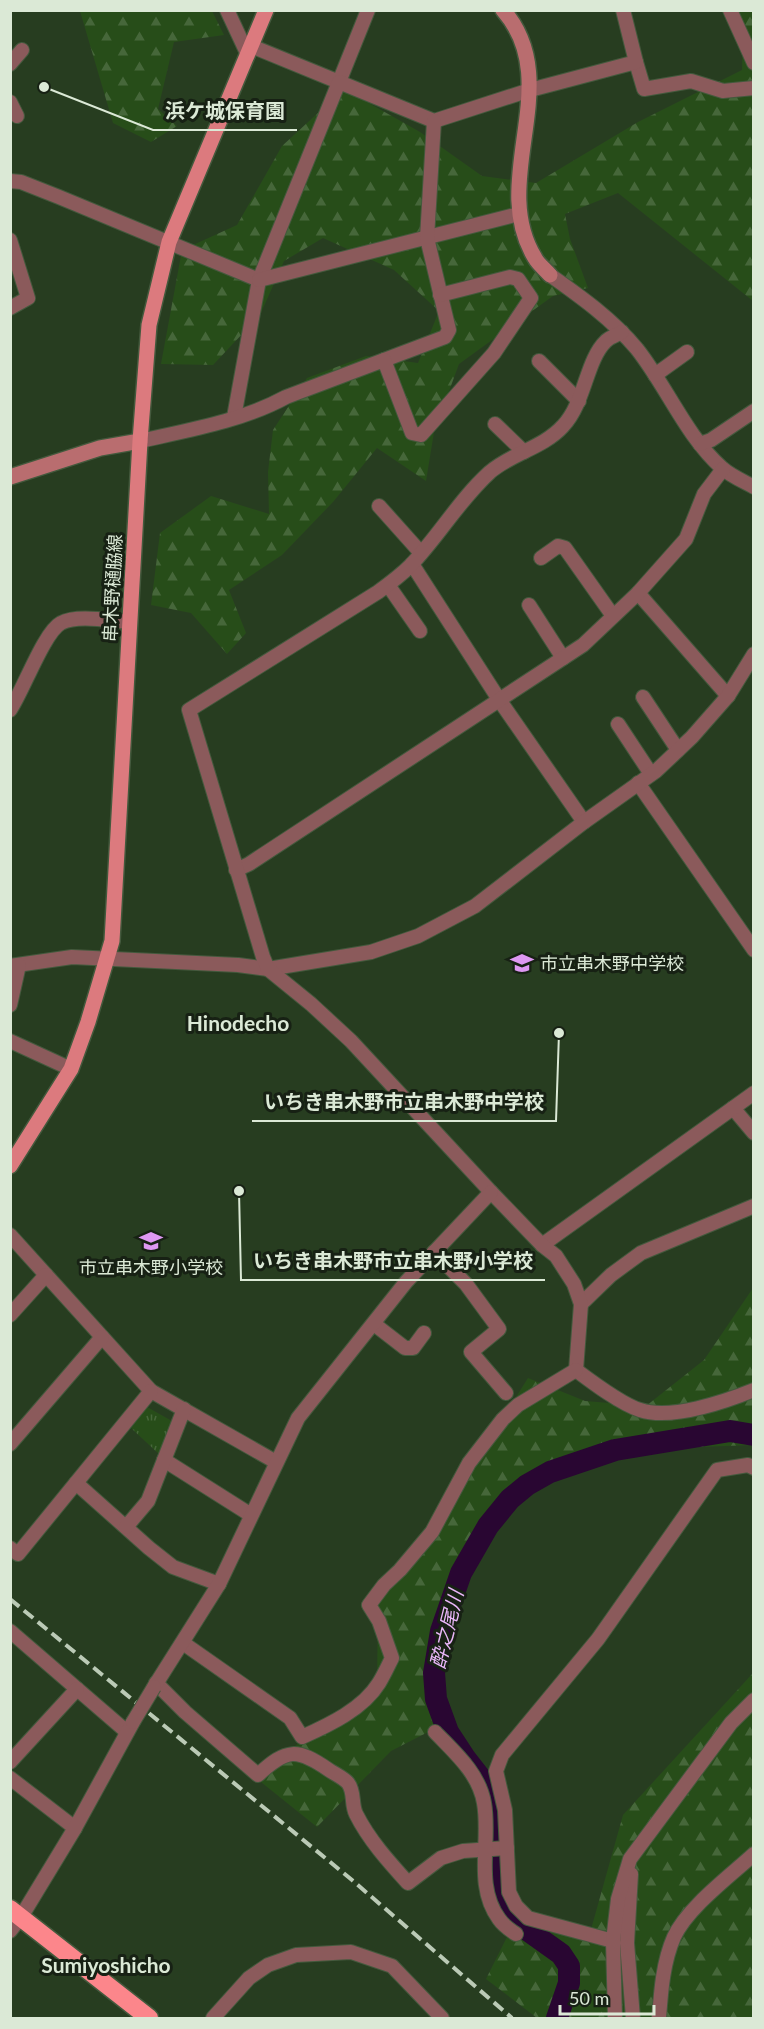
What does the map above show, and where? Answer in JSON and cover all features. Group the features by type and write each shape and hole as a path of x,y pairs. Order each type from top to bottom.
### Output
{"highway":[{"path":"14,1919 149,2019"}],"main road":[{"name":"串木野樋脇線","path":"10,1166 71,1069 88,1022 112,941 148,325 169,242 266,10"}],"street":[{"path":"227,10 250,51 339,82 434,121 530,90 636,62"},
{"path":"234,417 259,280 368,10"},
{"path":"503,10 525,45 530,90 518,190 519,214 525,237 536,260 550,275 591,304 622,332 655,375 700,444 723,469 753,487"},
{"path":"623,10 644,89 691,81 723,91 753,87"},
{"path":"730,10 753,63"},
{"path":"10,64 22,51"},
{"path":"10,102 16,116"},
{"path":"10,477 100,447 140,441 214,424 445,337 449,330 427,238 434,121"},
{"path":"10,181 21,182 59,197 259,280 519,214"},
{"path":"10,308 28,298 11,240"},
{"path":"384,360 412,433 421,435 494,353 531,298 518,279 510,277 440,295"},
{"path":"576,1370 581,1304 574,1284 556,1256 542,1245 491,1192 351,1041 268,969 189,710 388,585 412,564 459,505 491,471 537,446 564,426 579,401 595,358 606,341 622,332"},
{"path":"655,375 687,352"},
{"path":"539,361 579,401"},
{"path":"700,444 711,440 753,411"},
{"path":"495,424 524,452"},
{"path":"236,870 249,864 583,645 638,593 686,539 704,494 723,469"},
{"path":"379,506 421,553"},
{"path":"541,558 558,546 566,548 613,616"},
{"path":"412,564 500,701 584,822"},
{"path":"388,585 420,631"},
{"path":"638,593 728,696"},
{"path":"529,605 563,658"},
{"path":"10,710 20,695 49,633 61,623 78,619 130,622"},
{"path":"10,1005 15,965 72,957 238,965 268,969 371,952 418,936 475,906 584,822 651,774 678,750 728,696 753,654"},
{"path":"643,697 678,750"},
{"path":"618,724 651,774"},
{"path":"638,783 753,950"},
{"path":"10,1041 71,1069"},
{"path":"542,1245 753,1093"},
{"path":"733,1108 753,1133"},
{"path":"14,1919 75,1828 130,1727 219,1584 298,1418 406,1282 491,1192"},
{"path":"581,1304 611,1275 641,1253 753,1206"},
{"path":"10,1235 151,1391 276,1462"},
{"path":"434,1252 466,1284 499,1329 471,1352 506,1393"},
{"path":"10,1316 46,1275"},
{"path":"374,1324 405,1348 413,1348 424,1332"},
{"path":"10,1444 102,1337"},
{"path":"576,1370 600,1388 640,1410 651,1412 663,1413 702,1408 753,1390"},
{"path":"183,1643 290,1718 303,1737 324,1728 361,1703 379,1684 392,1658 379,1621 369,1605 432,1532 469,1463 503,1419 518,1405 576,1370"},
{"path":"10,1548 18,1554 151,1391"},
{"path":"126,1527 148,1501 184,1409"},
{"path":"164,1460 251,1515"},
{"path":"613,1941 528,1918 516,1906 509,1892 505,1810 496,1771 502,1755 598,1639 717,1470 748,1465 753,1468"},
{"path":"76,1482 173,1567 219,1584"},
{"path":"13,1637 77,1689 130,1727"},
{"path":"155,1685 258,1775 276,1758 288,1754 301,1754 318,1762 348,1782 353,1794 355,1812 382,1854 408,1883 441,1858 463,1851 506,1848"},
{"path":"10,1762 77,1689"},
{"path":"615,2019 613,1941 618,1899 630,1859 731,1723 753,1700"},
{"path":"435,1732 475,1777 480,1789 484,1803 488,1848 487,1896 500,1921 516,1934"},
{"path":"10,1778 75,1828"},
{"path":"659,2019 663,1976 674,1936 690,1913 753,1854"},
{"path":"630,1859 631,1894 627,1943 633,2019"},
{"path":"213,2019 249,1978 268,1965 296,1955 351,1952 392,1966 442,2019"}],"green space":[{"path":"80,11 212,11 224,35 174,42 158,109 177,126 151,142 113,123"},
{"path":"724,11 753,11 753,301 618,193 565,214 570,239 588,288 553,296 459,364 434,432 426,481 377,448 333,502 282,555 229,590 246,633 227,654 191,613 151,605 160,533 211,496 269,514 268,472 273,430 307,378 366,356 418,363 439,311 394,270 323,238 284,261 260,315 213,365 161,364 182,250 237,225 282,146 344,89 420,132 482,176 536,183 638,122 742,70 743,37"},
{"path":"753,1288 753,1445 698,1447 553,1460 506,1493 454,1571 437,1684 467,1753 434,1729 391,1751 317,1827 256,1778 283,1754 377,1691 378,1598 442,1514 528,1378 585,1401 646,1406 704,1360"},
{"path":"147,1407 172,1421 161,1456 131,1428"},
{"path":"753,1673 753,2018 537,2018 486,1979 520,1911 590,1933 623,1815"}],"waterway":[{"name":"酔之尾川","path":"557,2018 569,1983 569,1966 561,1954 509,1917 499,1899 496,1880 497,1822 489,1791 448,1732 436,1699 434,1673 441,1631 461,1573 488,1526 510,1499 527,1485 550,1472 615,1450 730,1431 754,1435"}],"railway":[{"path":"10,1599 352,1880 512,2018"}],"place":[{"name":"浜ケ城保育園","path":"44,87"},
{"name":"市立串木野中学校","path":"522,963"},
{"name":"いちき串木野市立串木野中学校","path":"559,1033"},
{"name":"いちき串木野市立串木野小学校","path":"239,1191"},
{"name":"市立串木野小学校","path":"151,1241"}],"district":[{"name":"Hinodecho","path":"238,1022"},
{"name":"Sumiyoshicho","path":"106,1964"}]}
